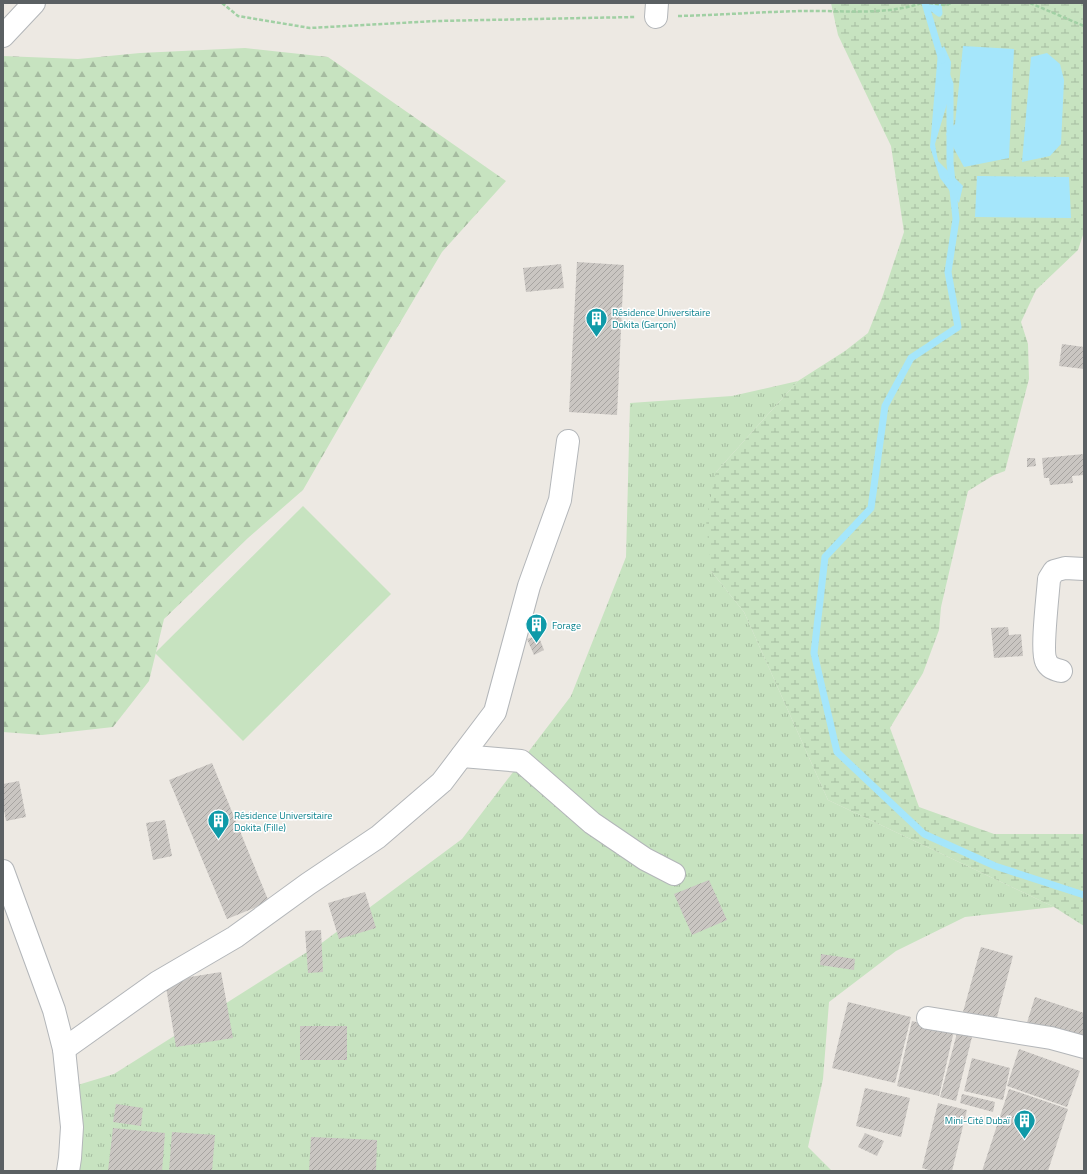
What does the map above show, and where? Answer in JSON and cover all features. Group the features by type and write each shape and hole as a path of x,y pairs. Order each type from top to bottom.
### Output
{"street":[{"path":"3,36 34,3"},
{"path":"64,1049 158,982 235,937 308,884 378,837 442,782 495,712 529,586 560,500 568,441"},
{"path":"1061,671 1051,668 1046,661 1044,649 1049,579 1054,571 1060,569 1084,569"},
{"path":"462,756 521,762 592,823 645,859 674,874"},
{"path":"3,871 54,1010 64,1049 72,1127 68,1171"},
{"path":"928,1018 1051,1038 1084,1048"}],"path":[{"path":"222,3 238,16 310,28 657,10 866,12 911,7 922,3"},
{"path":"930,3 945,6 952,3"},
{"path":"1030,3 1084,26"}],"green space":[{"path":"831,3 1084,3 1084,232 1078,250 1036,290 1021,322 1028,344 1029,379 1005,471 994,475 968,491 941,607 939,630 923,673 890,728 919,807 994,834 1084,834 1084,926 1054,907 828,800 744,612 711,571 706,520 716,472 798,381 845,351 868,333 882,298 904,232 891,146 838,35"},
{"path":"245,48 328,57 506,181 442,252 303,490 248,538 164,619 149,681 113,727 42,735 3,732 3,56 78,59 140,53"},
{"path":"798,381 716,472 711,571 744,612 828,800 1054,907 965,917 896,951 829,1002 823,1079 808,1147 832,1171 78,1171 71,1087 114,1074 323,942 462,839 571,696 626,557 630,403 732,396"},
{"path":"303,506 391,594 243,741 155,653"}],"water":[{"path":"944,46 951,62 949,97 935,144 938,161 963,186 959,203 940,178 930,147 938,52"},
{"path":"963,46 1014,49 1009,158 964,167 946,134 955,124"},
{"path":"1047,53 1060,64 1064,80 1061,144 1050,156 1022,162 1031,57"},
{"path":"977,176 1069,177 1071,218 975,217"}],"building":[{"name":"Résidence Universitaire Dokita (Garçon)","path":"577,262 624,265 617,415 569,412"},
{"path":"561,264 564,288 526,292 523,268"},
{"path":"1062,344 1084,347 1084,369 1059,366"},
{"path":"1084,454 1084,475 1072,476 1073,483 1050,485 1049,478 1044,478 1042,458"},
{"path":"1027,458 1035,458 1036,466 1027,467"},
{"path":"1008,627 1009,635 1021,634 1023,656 994,658 991,628"},
{"name":"Forage","path":"538,635 544,650 534,655 527,639"},
{"name":"Résidence Universitaire Dokita (Fille)","path":"212,763 269,902 227,919 169,780"},
{"path":"19,781 26,817 6,821 3,804 3,784"},
{"path":"165,820 172,856 153,860 146,823"},
{"path":"709,880 727,920 692,935 674,894"},
{"path":"365,892 376,928 339,939 328,903"},
{"path":"321,930 323,972 308,973 305,931"},
{"path":"981,947 1013,956 996,1021 963,1012"},
{"path":"821,954 855,959 854,970 820,965"},
{"path":"221,972 233,1038 176,1047 165,981"},
{"path":"1035,997 1084,1013 1084,1049 1025,1029"},
{"path":"848,1002 911,1017 895,1083 832,1068"},
{"path":"912,1021 954,1031 939,1096 897,1086"},
{"path":"300,1026 347,1026 347,1060 300,1060"},
{"path":"957,1033 972,1037 956,1101 940,1097"},
{"path":"1019,1049 1080,1071 1067,1107 1007,1086"},
{"path":"972,1058 1010,1068 1003,1100 964,1091"},
{"path":"865,1088 910,1098 901,1137 856,1126"},
{"name":"Mini-Cité Dubaï","path":"1009,1089 1068,1109 1048,1171 982,1171"},
{"path":"962,1094 995,1102 993,1112 960,1103"},
{"path":"938,1103 967,1110 952,1171 932,1171 922,1168"},
{"path":"116,1104 143,1108 141,1126 113,1122"},
{"path":"113,1128 165,1133 162,1171 108,1171"},
{"path":"172,1132 215,1135 212,1171 169,1171"},
{"path":"865,1133 884,1141 877,1156 858,1147"},
{"path":"311,1137 377,1140 376,1171 309,1171"}],"waterway":[{"path":"925,3 942,60"},
{"path":"926,3 939,13 938,3"},
{"path":"947,76 950,84 950,163 956,219 948,272 958,327 911,358 885,406 871,508 825,557 814,653 837,752 924,834 995,866 1084,895"}],"place":[{"name":"Résidence Universitaire Dokita (Garçon)","path":"597,338"},
{"name":"Forage","path":"536,644"},
{"name":"Résidence Universitaire Dokita (Fille)","path":"219,840"},
{"name":"Mini-Cité Dubaï","path":"1025,1140"}]}
